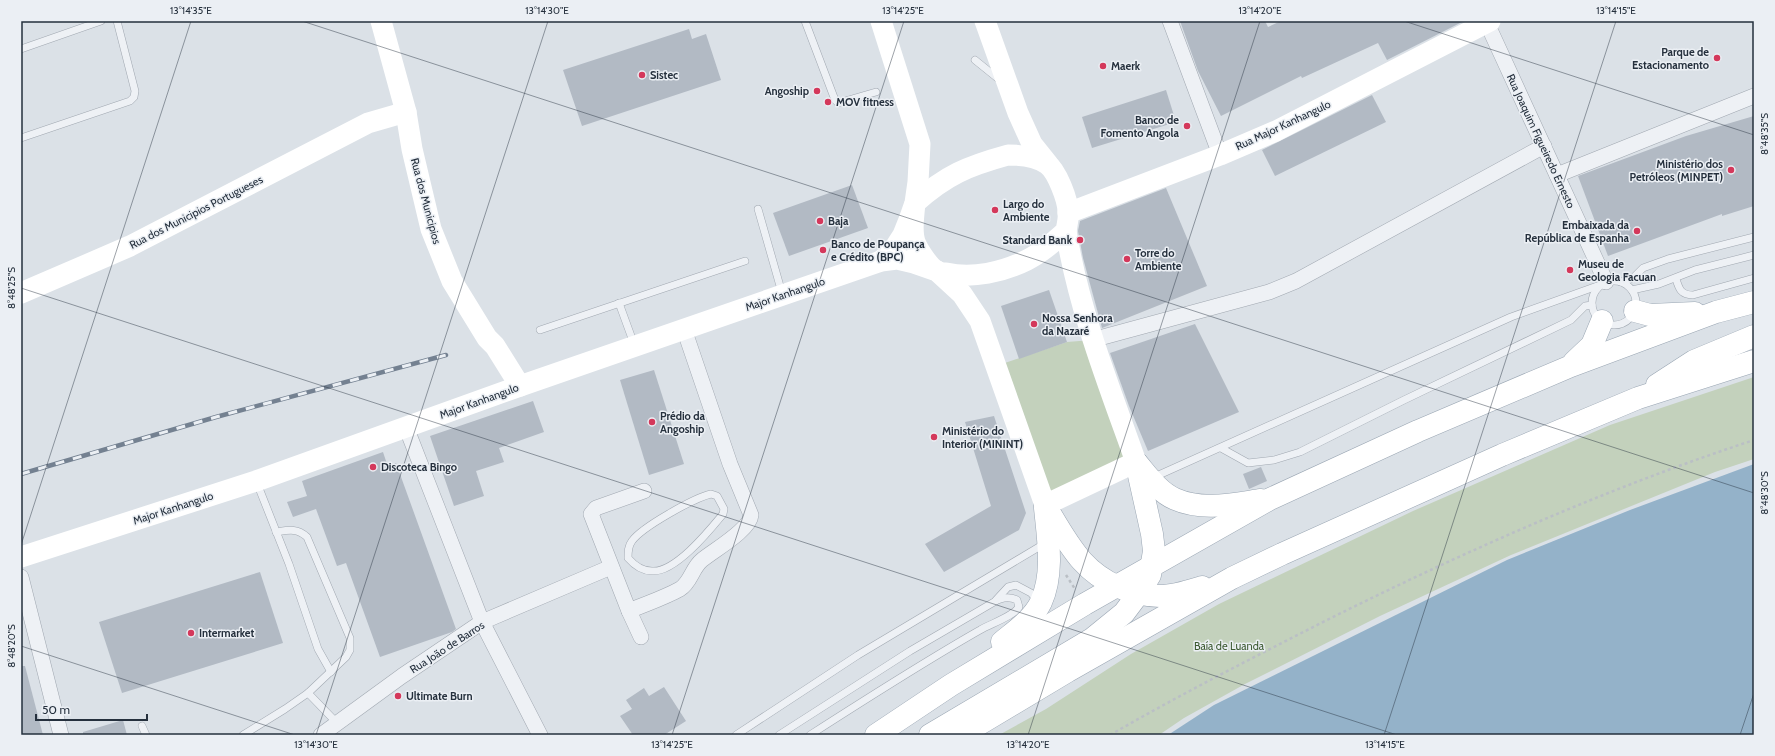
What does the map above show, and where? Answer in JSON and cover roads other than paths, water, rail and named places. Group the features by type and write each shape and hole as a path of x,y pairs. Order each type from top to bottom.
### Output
{"main road":[{"path":"876,735 951,685 1115,587 1270,499 1418,431 1570,366 1716,312 1754,302"},
{"path":"1635,311 1650,315 1716,312"},
{"path":"1570,366 1592,345 1597,313"},
{"path":"1638,398 1694,361 1754,336"},
{"path":"962,735 1068,671 1232,578 1400,500 1638,398 1754,361"},
{"path":"1136,462 1150,479 1175,499 1204,506 1270,499"},
{"path":"930,735 1092,640 1124,613 1139,593 1150,575 1153,566 1154,551 1152,534 1136,462"},
{"path":"951,685 1029,619 1040,603 1048,575 1048,542 1045,505"},
{"path":"1045,505 1082,560 1095,574 1115,587 1139,593 1161,596 1188,591 1232,578"}],"street":[{"name":"Rua dos Municipios","path":"381,21 406,112 412,149 431,229 452,281 487,338 495,346 520,386"},
{"path":"881,21 920,144 918,182 913,224 915,242 924,258 962,294 980,321 1045,505 1136,462 1092,340 1070,256 1067,222 1061,186 1048,164 1032,144 1018,113 984,21"},
{"path":"1170,21 1220,155"},
{"name":"Rua Major Kanhangulo","path":"1067,222 1276,131 1488,22"},
{"name":"Rua Joaquim Figueiredo Ernesto","path":"1488,22 1557,175 1609,283"},
{"path":"1557,175 1754,96"},
{"name":"Rua dos Municipios Portugueses","path":"21,293 130,246 368,123 406,112"},
{"path":"1092,340 1269,292 1296,281 1544,146"},
{"path":"881,261 894,249 903,235 915,203 933,187 958,172 1008,155 1021,155 1048,164"},
{"path":"937,271 956,275 969,275 999,271 1026,260 1048,246 1067,222"},
{"name":"Major Kanhangulo","path":"21,557 256,481 520,386 881,261 897,260 914,263 937,271"},
{"path":"629,611 681,588 700,561 743,529 751,519 751,515 730,464 684,329"},
{"path":"406,427 482,622 540,735"},
{"path":"641,637 629,611 619,562 591,514 596,508 644,491"},
{"name":"Rua João de Barros","path":"321,735 402,676 482,622 619,562"},
{"path":"21,577 61,735"}],"lane":[{"path":"21,49 101,21"},
{"path":"21,138 130,101 134,97 135,91 117,21"},
{"path":"805,21 835,100 838,103 876,92"},
{"path":"975,60 995,77 1008,85"},
{"path":"758,209 783,295"},
{"path":"1150,479 1511,316 1609,283 1633,278 1643,268 1668,259 1754,237"},
{"path":"1609,283 1632,290 1676,279 1694,270 1754,255"},
{"path":"540,330 745,261"},
{"path":"1676,279 1681,291 1688,295 1754,278"},
{"path":"1597,313 1592,297 1609,283"},
{"path":"1221,448 1248,463 1274,460 1300,452 1404,400 1571,320 1585,306 1597,313 1610,324 1624,322 1630,318 1635,311 1636,304 1632,290"},
{"path":"619,303 635,346"},
{"path":"256,481 289,564 318,649 331,672"},
{"path":"711,494 717,496 724,509 723,514 680,559 666,568 652,572 643,570 634,565 619,562 631,541 650,526 700,497 711,494"},
{"path":"243,735 308,693 346,657 350,650 350,638 307,537 301,532 294,530 276,532"},
{"path":"736,735 858,655 1048,542"},
{"path":"994,602 1005,589 1016,585 1030,593 1040,603"},
{"path":"779,735 910,651 994,602 1005,598 1017,600 1019,607 1015,613 981,629 918,666 810,735"},
{"path":"308,693 337,724"},
{"path":"142,726 146,735"}],"water":[{"path":"1754,464 1754,735 1168,735 1214,705 1507,560 1630,510"}],"railway":[{"path":"21,474 216,417 446,355"}],"place":[{"name":"Parque de Estacionamento","path":"1717,58"},
{"name":"Maerk","path":"1103,66"},
{"name":"Sistec","path":"642,75"},
{"name":"Angoship","path":"817,91"},
{"name":"MOV fitness","path":"828,102"},
{"name":"Banco de Fomento Angola","path":"1187,126"},
{"name":"Ministério dos Petróleos (MINPET)","path":"1731,170"},
{"name":"Largo do Ambiente","path":"995,210"},
{"name":"Baja","path":"820,221"},
{"name":"Embaixada da República de Espanha","path":"1637,231"},
{"name":"Standard Bank","path":"1080,240"},
{"name":"Banco de Poupança e Crédito (BPC)","path":"823,250"},
{"name":"Torre do Ambiente","path":"1127,259"},
{"name":"Museu de Geologia Facuan","path":"1570,270"},
{"name":"Nossa Senhora da Nazaré","path":"1034,324"},
{"name":"Prédio da Angoship","path":"652,422"},
{"name":"Ministério do Interior (MININT)","path":"934,437"},
{"name":"Discoteca Bingo","path":"373,467"},
{"name":"Intermarket","path":"191,633"},
{"name":"Ultimate Burn","path":"398,696"}],"park label":[{"name":"Baía de Luanda","path":"1229,646"}]}
